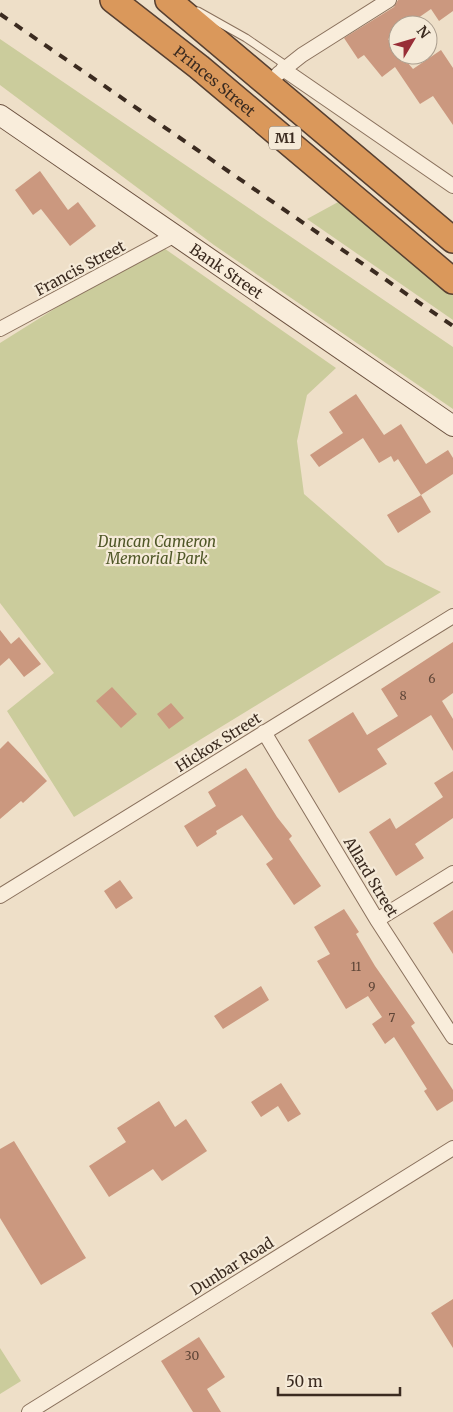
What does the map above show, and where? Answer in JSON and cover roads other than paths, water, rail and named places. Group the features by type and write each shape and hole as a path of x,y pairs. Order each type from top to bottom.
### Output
{"highway":[{"name":"Princes Street","path":"113,0 246,106 453,281"},
{"name":"M1","path":"168,0 279,72 453,240"},
{"path":"246,106 279,72"}],"main road":[{"name":"Bank Street","path":"0,115 453,426"}],"street":[{"path":"389,0 279,72 453,186"},
{"name":"Francis Street","path":"0,329 174,235"},
{"name":"Hickox Street","path":"0,896 453,616"},
{"name":"Allard Street","path":"264,732 377,920 453,1037"},
{"path":"377,920 453,873"},
{"name":"Dunbar Road","path":"32,1411 453,1148"}],"lane":[{"path":"175,0 246,38 279,72"}],"railway":[{"path":"0,14 453,326"}],"park label":[{"name":"Duncan Cameron Memorial Park","path":"157,550"}]}
